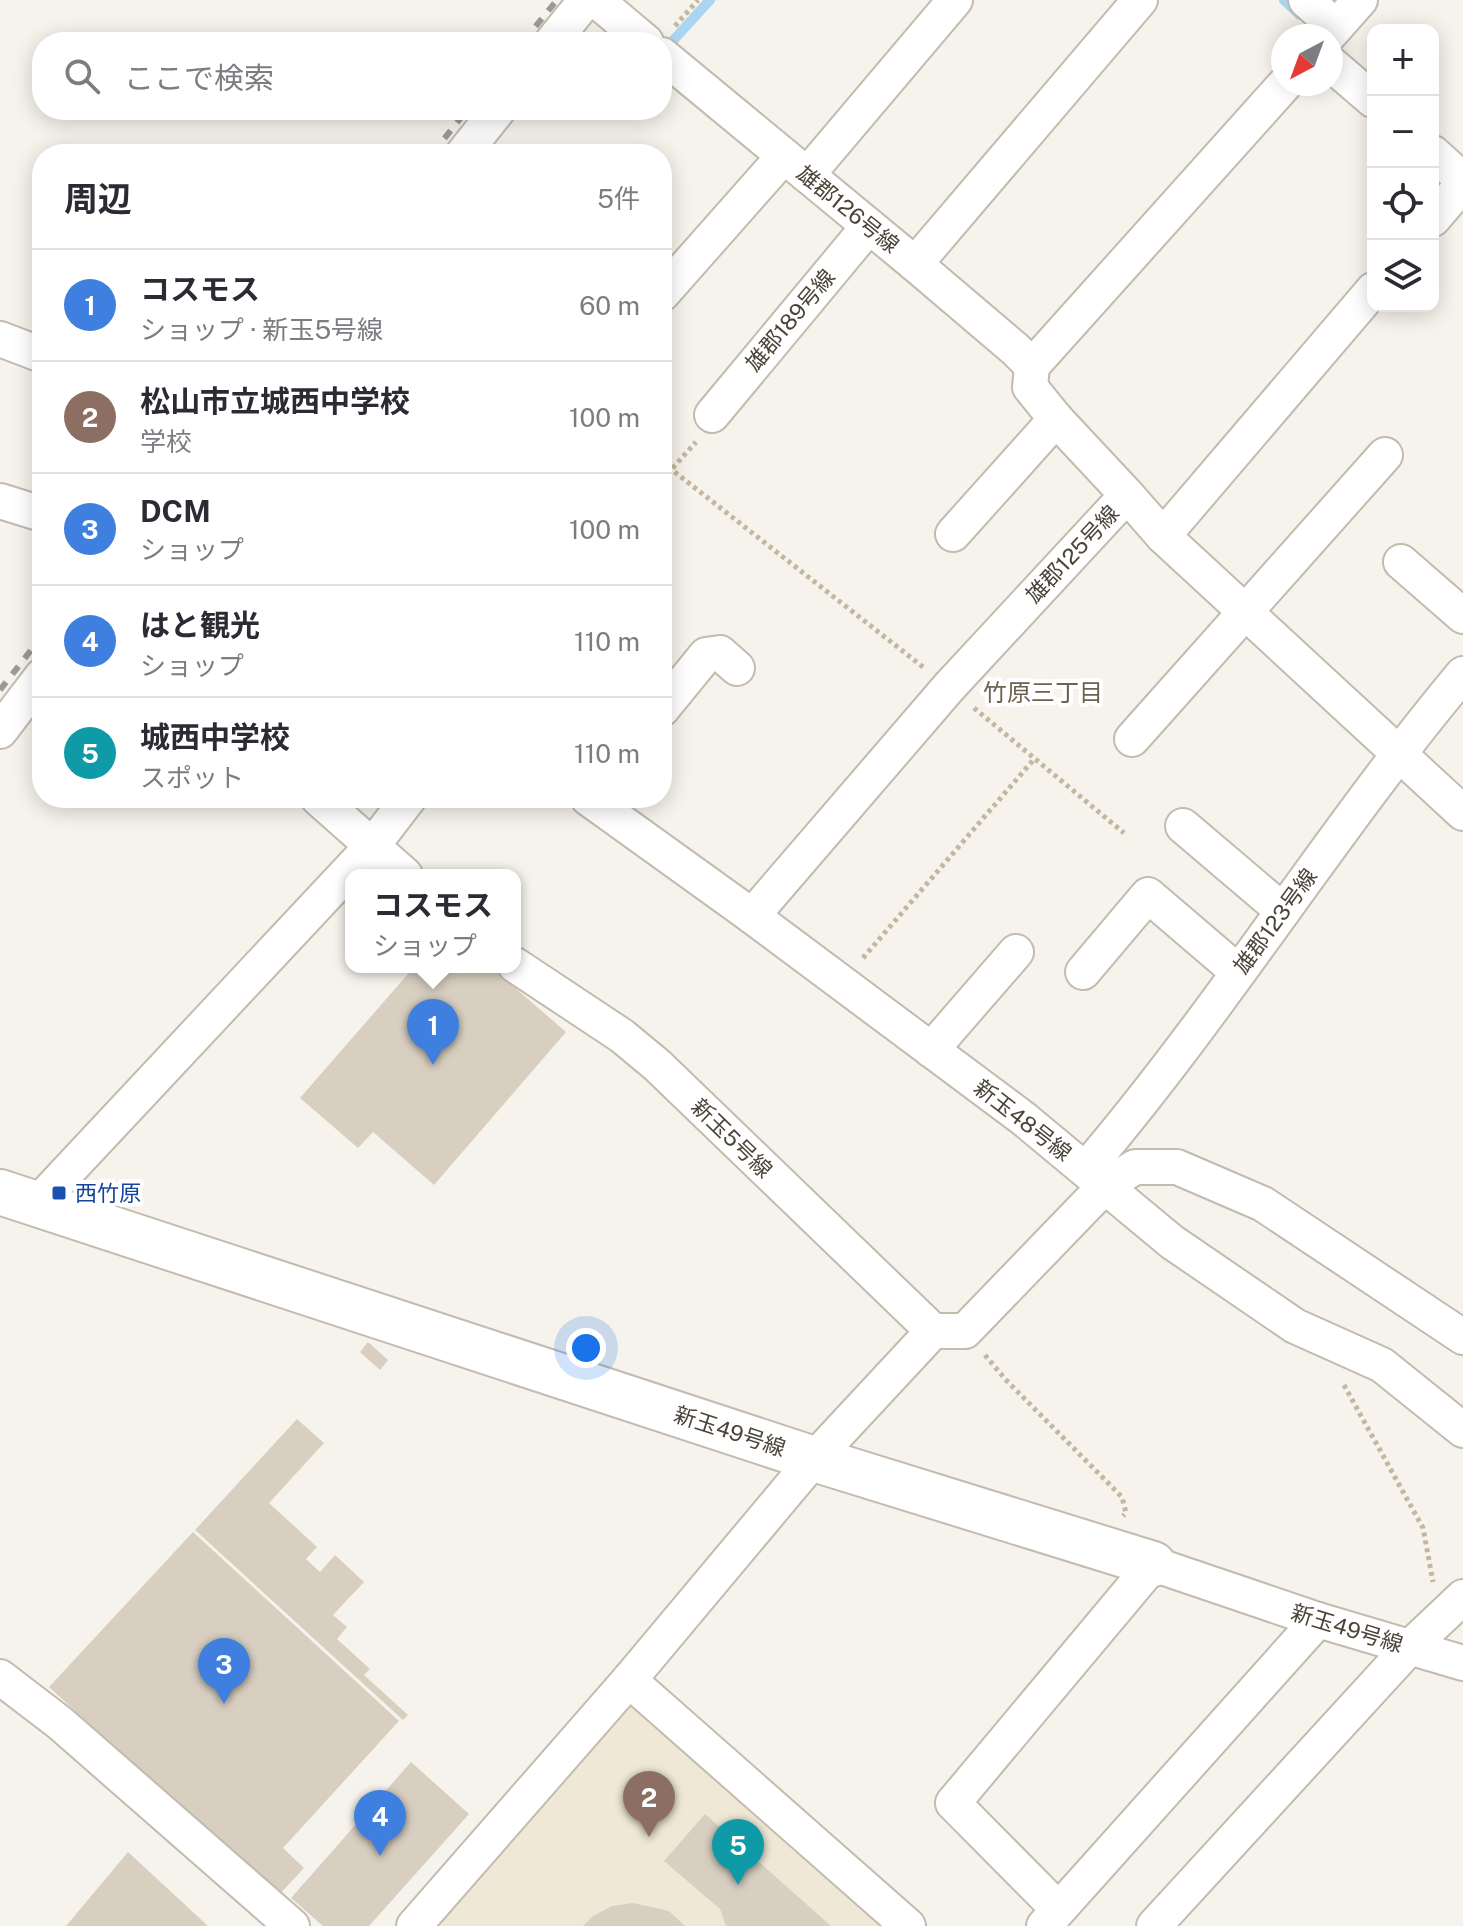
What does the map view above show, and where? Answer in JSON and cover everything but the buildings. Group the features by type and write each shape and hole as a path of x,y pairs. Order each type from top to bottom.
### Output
{"street":[{"path":"560,32 586,0"},
{"name":"雄郡126号線","path":"596,0 643,32"},
{"path":"672,284 795,165 955,0"},
{"path":"915,264 1140,0"},
{"path":"1306,0 1326,24"},
{"path":"1338,24 1360,0"},
{"name":"雄郡126号線","path":"672,55 795,165 1032,366"},
{"path":"1343,74 1368,96"},
{"path":"1032,366 1274,96"},
{"path":"471,144 490,120"},
{"path":"1439,159 1463,182 1439,212"},
{"name":"雄郡189号線","path":"712,415 869,226"},
{"path":"1163,536 1367,297"},
{"path":"0,339 32,351"},
{"name":"雄郡125号線","path":"752,916 949,687 1127,495 1030,387 1032,366"},
{"path":"953,534 1056,419"},
{"path":"1132,739 1385,455"},
{"path":"1127,495 1163,536 1463,813"},
{"path":"0,501 32,511"},
{"path":"1401,562 1463,616"},
{"path":"672,697 706,655 720,653 737,668"},
{"name":"雄郡123号線","path":"1095,1178 1155,1085 1399,751 1463,674"},
{"path":"0,731 32,698"},
{"path":"330,808 399,869"},
{"path":"349,869 373,845 401,808"},
{"name":"新玉48号線","path":"603,808 931,1050 1172,1242 1295,1326 1382,1365 1463,1430"},
{"path":"1183,826 1283,911"},
{"path":"18,1198 345,873"},
{"path":"1083,972 1148,895 1238,972"},
{"path":"931,1050 1016,952"},
{"name":"新玉5号線","path":"521,969 622,1036 657,1065 949,1331"},
{"path":"414,1926 629,1680 814,1459 949,1331 1095,1178 1135,1167 1177,1167 1263,1204 1463,1337"},
{"name":"新玉49号線","path":"18,1198 814,1459 1153,1564 1318,1620 1463,1663"},
{"path":"1153,1564 953,1803 1051,1918 1318,1620"},
{"path":"1154,1926 1409,1648 1452,1608"},
{"path":"0,1677 60,1723 292,1926"},
{"path":"629,1680 908,1926"}],"path":[{"path":"669,32 698,0"},
{"path":"672,468 706,430 712,415"},
{"path":"672,470 949,687 1124,833"},
{"path":"842,983 1035,758"},
{"path":"949,1331 1005,1379 1122,1497 1126,1513 1094,1546"},
{"path":"1320,1337 1423,1528 1452,1608"}],"shaded area":[{"path":"645,1703 893,1926 425,1926 619,1707"}],"waterway":[{"path":"672,42 710,0"},
{"path":"1284,0 1300,15"}],"railway":[{"path":"531,32 557,0"},
{"path":"440,144 459,120"},
{"path":"0,690 32,649"}],"place":[{"name":"コスモス","path":"433,1065"},
{"name":"西竹原","path":"59,1193"},
{"name":"DCM","path":"224,1704"},
{"name":"松山市立城西中学校","path":"649,1837"},
{"name":"はと観光","path":"380,1856"},
{"name":"城西中学校","path":"738,1885"}],"district":[{"name":"竹原三丁目","path":"1043,693"}]}
